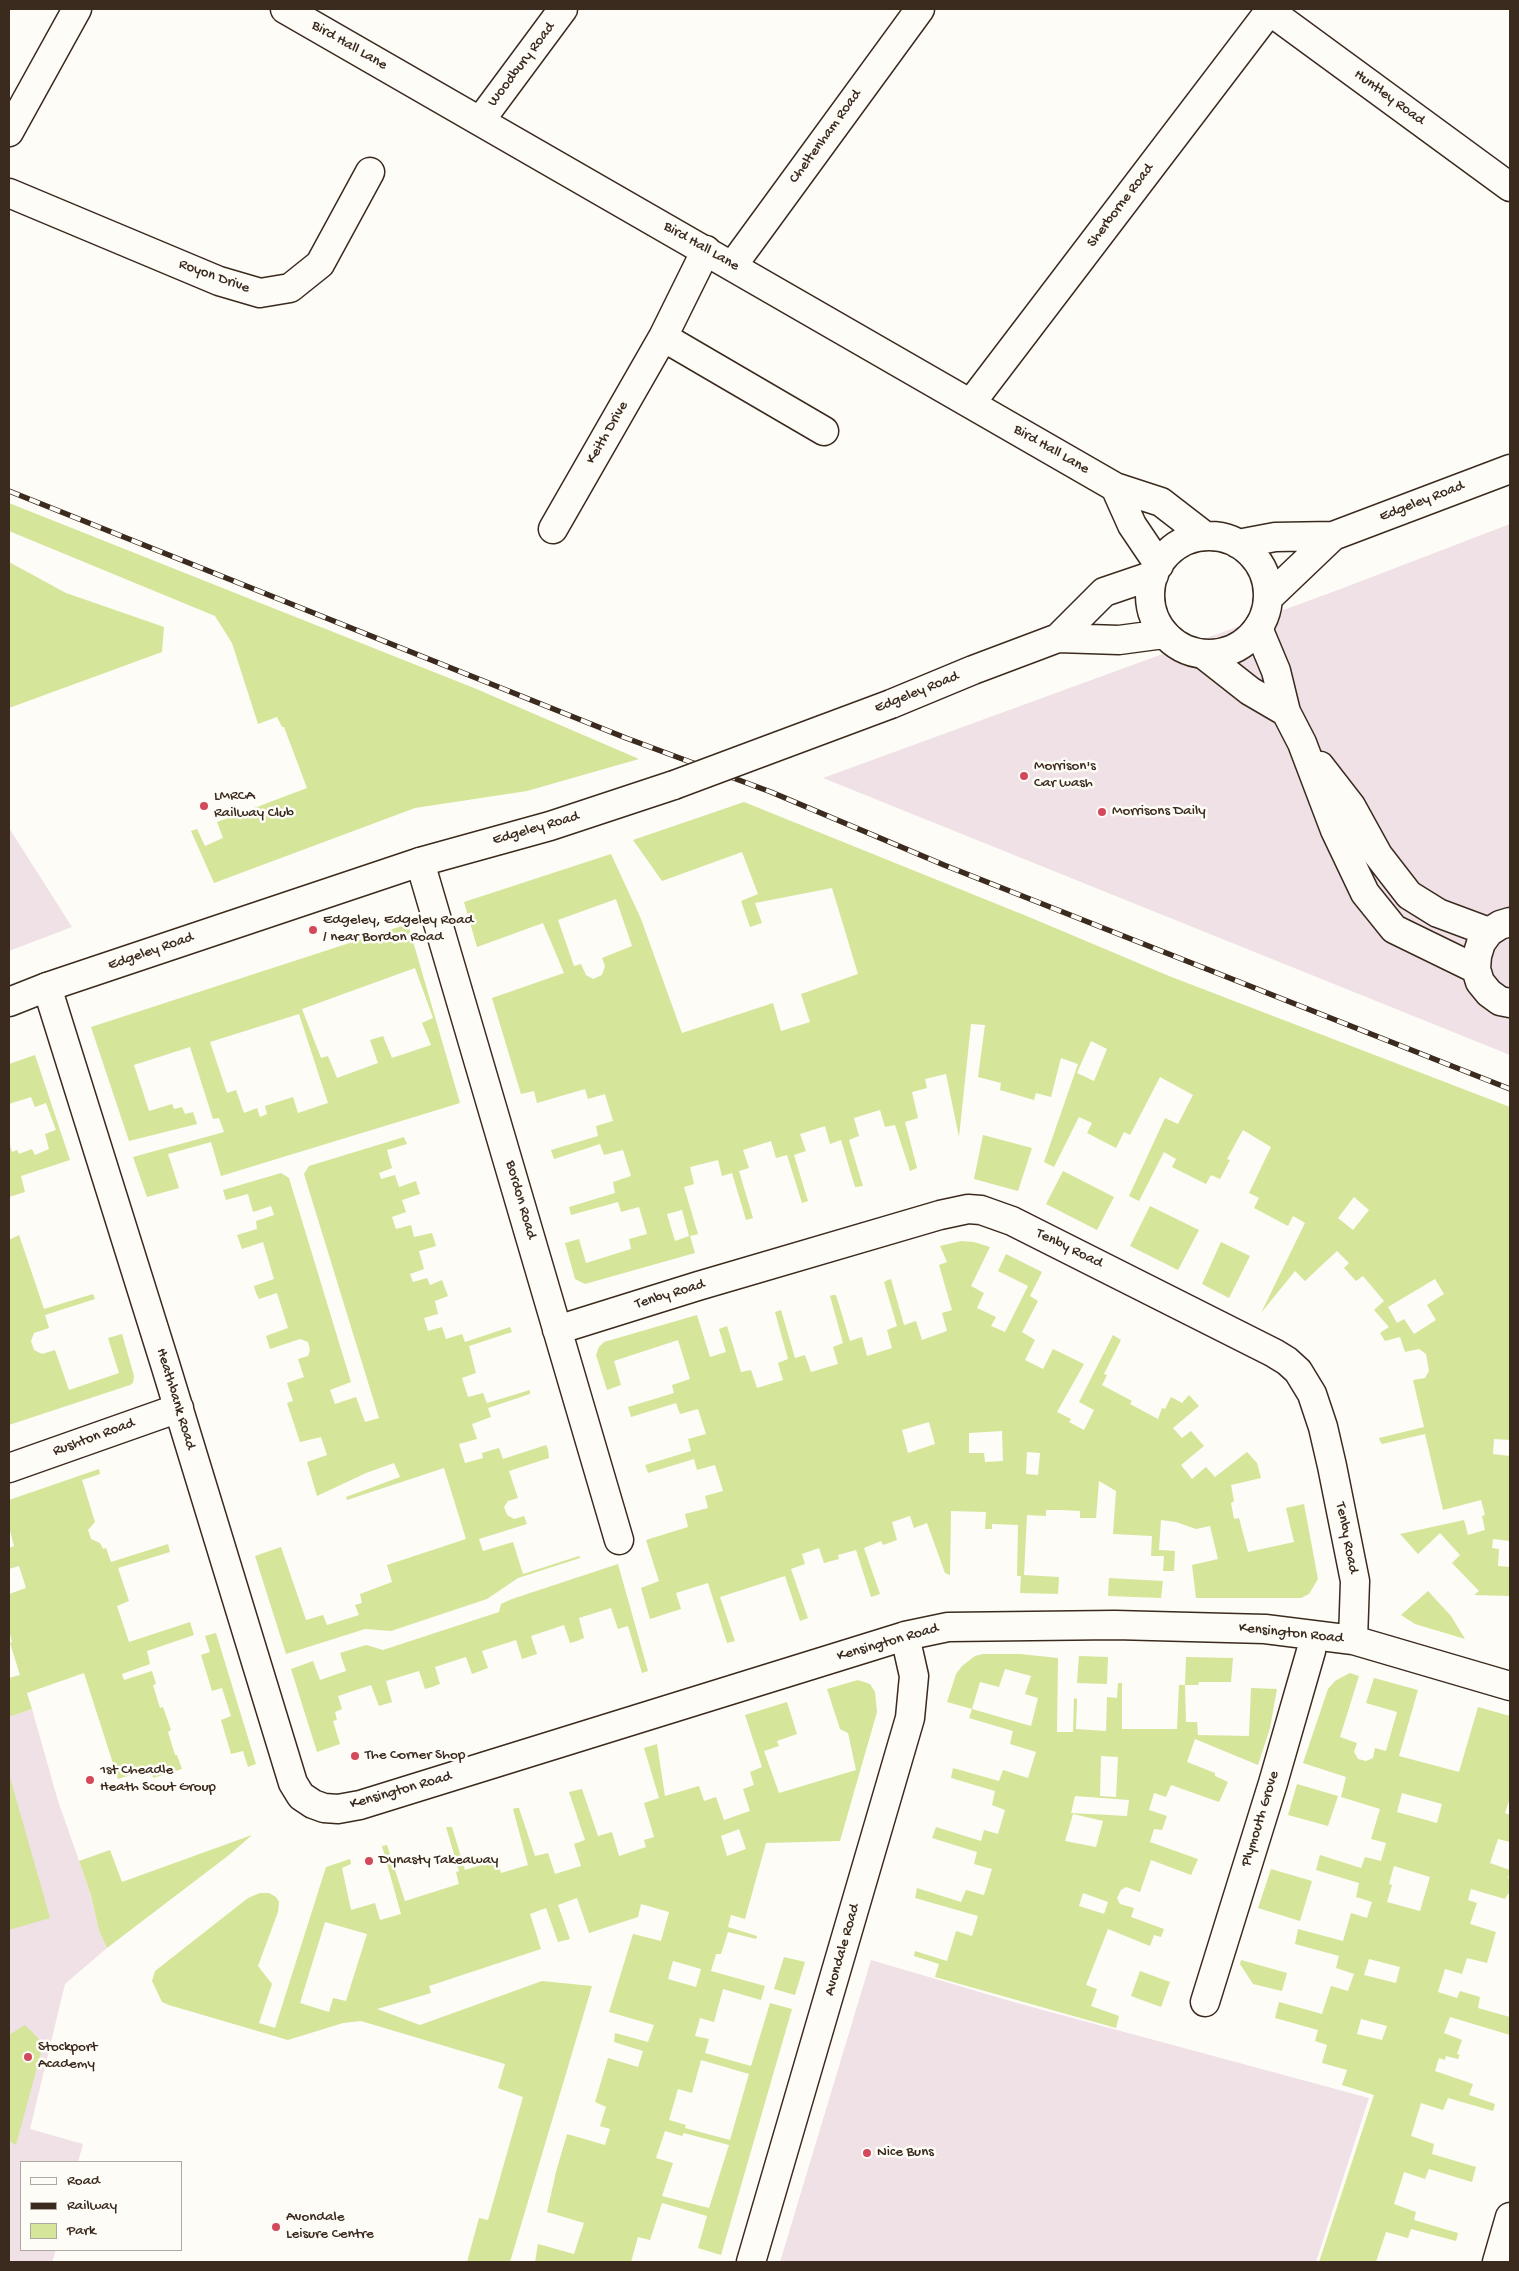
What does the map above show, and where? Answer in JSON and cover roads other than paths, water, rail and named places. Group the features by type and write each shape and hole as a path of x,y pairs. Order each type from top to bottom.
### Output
{"street":[{"path":"9,132 77,9"},
{"name":"Bird Hall Lane","path":"285,9 733,265 1115,487 1162,502 1205,536"},
{"name":"Woodbury Road","path":"480,121 564,9"},
{"name":"Cheltenham Road","path":"733,265 920,9"},
{"name":"Huntley Road","path":"1269,9 1510,187"},
{"name":"Sherborne Road","path":"971,403 1269,9"},
{"name":"Royon Drive","path":"9,193 219,282 260,293 290,288 320,264 370,172"},
{"name":"Keith Drive","path":"553,529 663,337 706,250"},
{"path":"663,337 824,431"},
{"name":"Edgeley Road","path":"1238,544 1275,537 1333,536 1510,469"},
{"path":"1115,487 1132,525 1156,570"},
{"name":"Edgeley Road","path":"1268,598 1263,572 1253,555 1238,544 1222,538 1205,536 1187,541 1171,551 1156,570 1150,591 1151,606 1156,621 1164,634 1175,644 1188,650 1203,654 1219,654 1234,649 1248,640 1258,628 1268,598 1333,536"},
{"name":"Edgeley Road","path":"1058,638 1104,592 1156,570"},
{"path":"1258,628 1276,671 1286,712 1302,743 1335,830 1364,893 1394,929 1476,968"},
{"name":"Edgeley Road","path":"9,1002 47,987 420,862 550,826 674,785 891,704 1058,638 1119,640 1164,634"},
{"path":"1203,654 1250,691 1286,712"},
{"path":"1302,743 1350,806 1378,855 1409,895 1438,913 1500,927"},
{"name":"Bordon Road","path":"420,862 619,1540"},
{"path":"1500,927 1481,943 1476,968 1480,982 1489,993 1500,1001 1510,1003"},
{"name":"Heathbank Road","path":"47,987 179,1408 293,1783 301,1796 313,1804"},
{"name":"Tenby Road","path":"557,1330 926,1218 968,1209 981,1210 1012,1221 1274,1353 1288,1361 1299,1373 1312,1394 1323,1427 1352,1564 1355,1581 1353,1640"},
{"name":"Rushton Road","path":"9,1468 179,1408"},
{"name":"Kensington Road","path":"313,1804 324,1808 338,1809 360,1805 904,1636 932,1629 961,1625 1266,1629 1353,1640 1510,1686"},
{"name":"Plymouth Grove","path":"1205,2002 1311,1651 1313,1635"},
{"name":"Avondale Road","path":"751,2262 910,1718 914,1676 904,1636"},
{"path":"1497,2262 1510,2217"}],"railway":[{"path":"9,491 626,738 771,792 944,865 1510,1089"}],"place":[{"name":"Morrison's Car wash","path":"1024,776"},
{"name":"LMRCA Railway Club","path":"204,806"},
{"name":"Morrisons Daily","path":"1102,812"},
{"name":"Edgeley, Edgeley Road / near Bordon Road","path":"313,930"},
{"name":"The Corner Shop","path":"355,1756"},
{"name":"1st Cheadle Heath Scout Group","path":"90,1780"},
{"name":"Dynasty Takeaway","path":"369,1861"},
{"name":"Stockport Academy","path":"28,2057"},
{"name":"Nice Buns","path":"867,2153"},
{"name":"Avondale Leisure Centre","path":"276,2227"}]}
